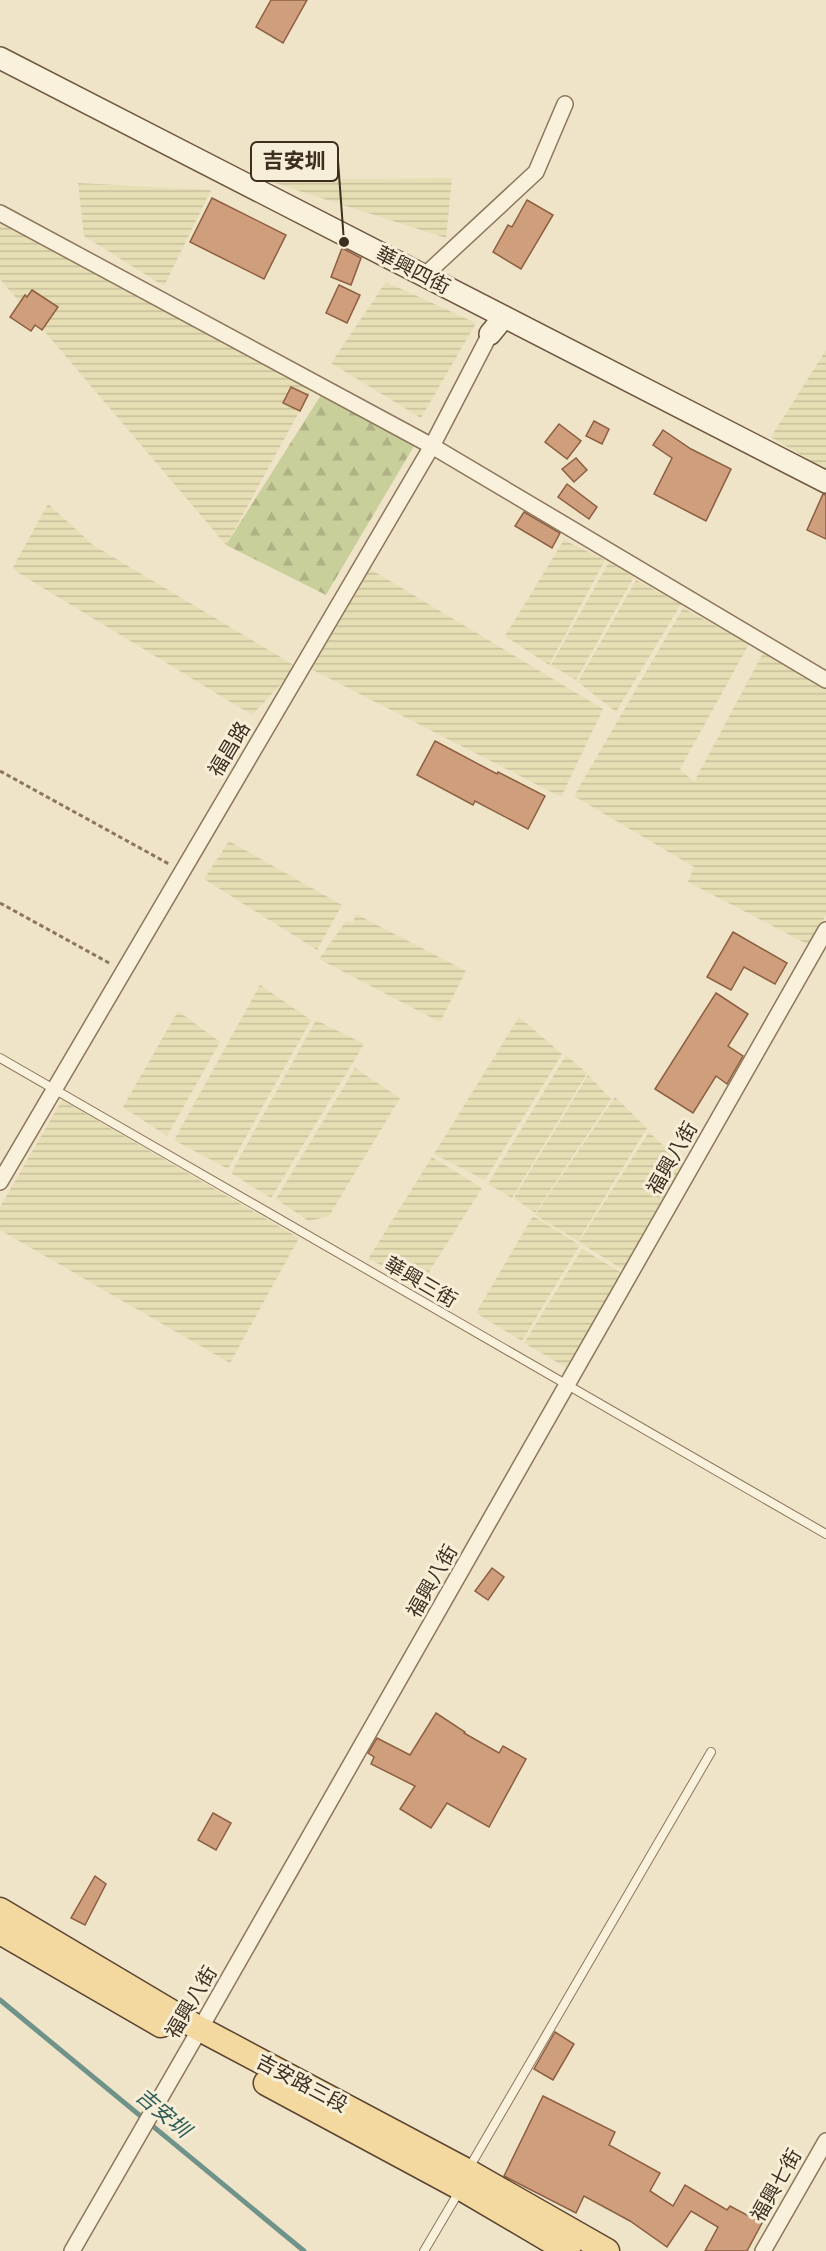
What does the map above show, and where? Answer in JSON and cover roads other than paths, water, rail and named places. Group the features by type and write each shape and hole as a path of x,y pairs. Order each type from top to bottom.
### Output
{"main road":[{"name":"吉安路三段","path":"0,1910 196,2036"},
{"name":"吉安路三段","path":"0,1932 464,2180 607,2251"},
{"name":"吉安路三段","path":"464,2180 568,2251"}],"street":[{"name":"華興四街","path":"0,58 424,276 498,324 826,482"},
{"path":"424,276 536,172 565,104"},
{"path":"0,213 432,446 826,680"},
{"name":"福昌路","path":"0,1182 181,870 432,446 498,324"},
{"name":"福興八街","path":"72,2251 826,930"},
{"name":"福興七街","path":"763,2251 826,2141"}],"lane":[{"name":"華興三街","path":"0,1058 826,1534"},
{"path":"424,2251 711,1752"}],"waterway":[{"name":"吉安圳","path":"0,2000 304,2251"}],"place":[{"name":"吉安圳","path":"344,242"}]}
